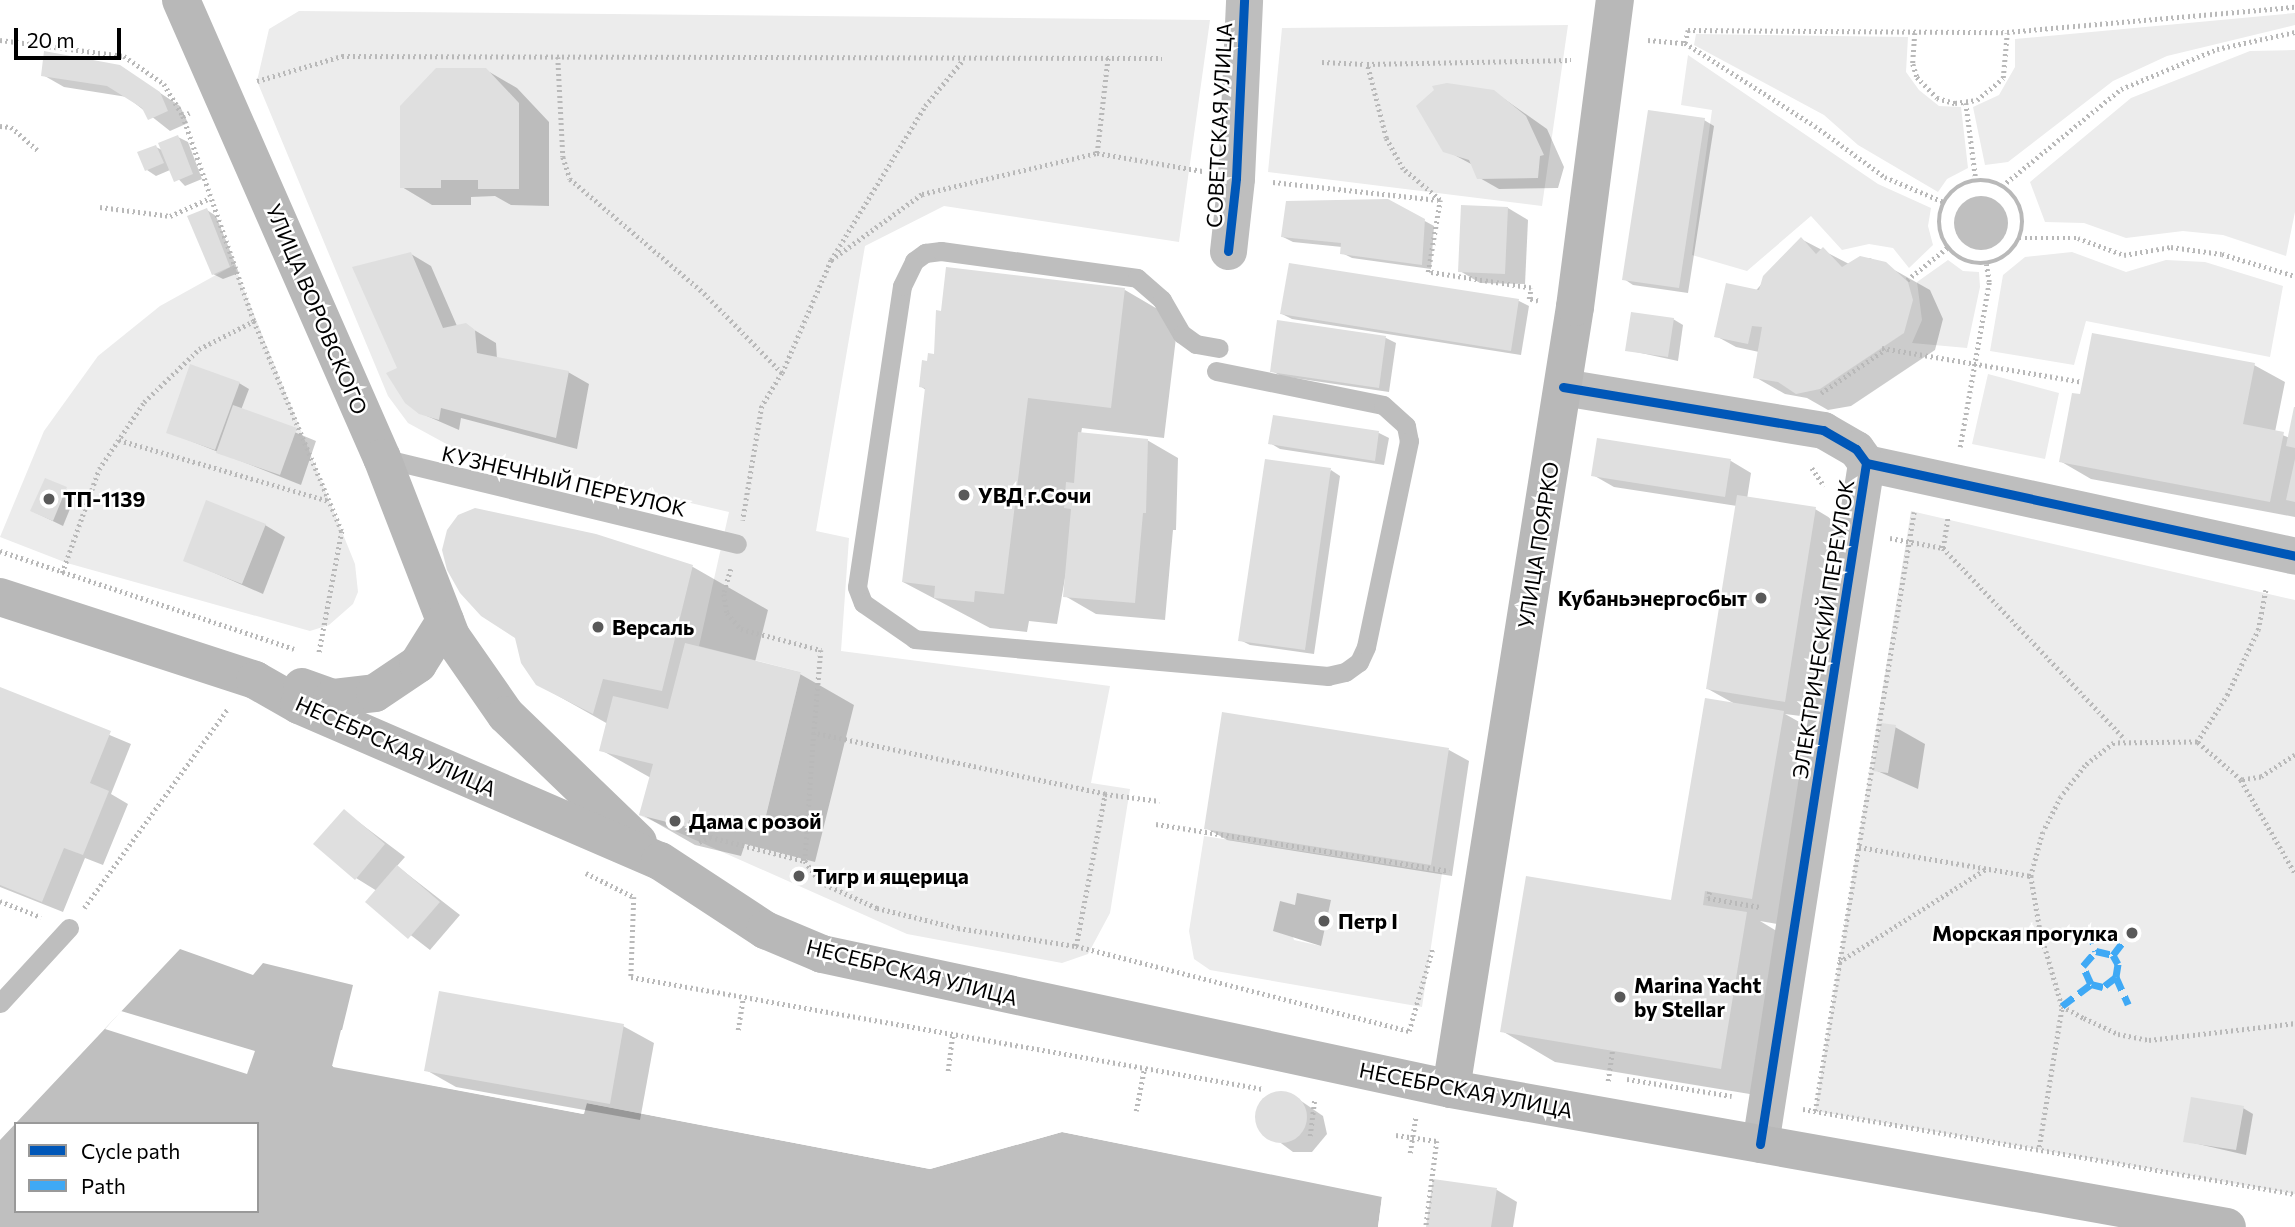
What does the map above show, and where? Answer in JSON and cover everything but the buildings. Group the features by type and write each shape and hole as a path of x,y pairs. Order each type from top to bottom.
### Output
{"main road":[{"name":"УЛИЦА ВОРОВСКОГО","path":"181,0 226,96 382,458 445,621 475,676 506,715 660,861"},
{"name":"УЛИЦА ПОЯРКО","path":"1451,1089 1563,387 1615,0"},
{"name":"НЕСЕБРСКАЯ УЛИЦА","path":"0,597 245,689 299,705 660,861 765,930 822,954 1451,1089 2227,1227"},
{"path":"245,689 306,687 332,698 375,693 418,664 445,621"}],"street":[{"name":"СОВЕТСКАЯ УЛИЦА","path":"1228,251 1236,177 1244,0"},
{"path":"1563,387 1823,430 1856,449 1866,463 2284,554"},
{"name":"ЭЛЕКТРИЧЕСКИЙ ПЕРЕУЛОК","path":"1760,1144 1866,463"}],"lane":[{"path":"1216,371 1383,405 1406,426 1409,441 1366,647 1359,662 1345,672 1328,676 915,639 863,603 857,587 902,286 914,261 941,251 1137,278 1162,300 1182,334 1196,344 1219,348"},
{"name":"КУЗНЕЧНЫЙ ПЕРЕУЛОК","path":"382,458 737,544"},
{"path":"0,1003 69,928"}],"path":[{"path":"1944,202 1885,177 1815,126 1685,43 1688,30 2007,32 2295,8"},
{"path":"1915,33 1913,64 1917,77 1937,98 1966,103 1992,91 2003,78 2007,32"},
{"path":"2002,186 2121,89 2217,49 2295,32"},
{"path":"0,40 124,56 164,84 183,116 254,321 342,531 318,658 0,551"},
{"path":"183,116 257,81 342,56 963,60 1163,58"},
{"path":"558,57 563,157 570,179 704,293 782,373"},
{"path":"1097,153 1108,57"},
{"path":"963,60 925,106 831,260 782,373 762,406 737,544 724,594 727,613 741,629 821,650 805,861 820,882 877,908 1076,946 1409,1031"},
{"path":"1322,62 1367,64 1576,60 1574,74"},
{"path":"1367,64 1386,138 1403,169 1440,200"},
{"path":"1966,103 1976,180"},
{"path":"0,126 11,127 37,150"},
{"path":"831,260 922,194 1097,153 1236,177 1440,200"},
{"path":"1976,180 2002,186 2020,206 2020,239 2006,256 1986,264 1964,260 1948,247 1939,227 1944,202 1956,188 1976,180"},
{"path":"100,207 170,216 210,198"},
{"path":"1440,200 1428,272 1531,288 1529,299 1575,307"},
{"path":"2020,239 2078,238 2124,255 2171,247 2222,254 2295,276"},
{"path":"1907,281 1948,247"},
{"path":"1986,264 1989,282 1943,548 2124,739"},
{"path":"62,573 99,469 144,402 199,349 254,321"},
{"path":"1814,398 1884,348 2082,382"},
{"path":"119,440 329,501"},
{"path":"1803,463 1824,482 1825,494"},
{"path":"1815,1111 1911,511"},
{"path":"2197,742 2227,695 2258,630 2284,554"},
{"path":"0,901 69,928 245,689"},
{"path":"814,733 1105,794 1160,801"},
{"path":"2039,1147 2062,1006 2040,930 2031,876 2043,832 2061,797 2085,766 2124,739 2197,742 2241,780 2251,804 2295,873"},
{"path":"2241,780 2261,777 2295,755"},
{"path":"1076,946 1105,794"},
{"path":"1156,824 1454,872"},
{"path":"1858,847 2031,876"},
{"path":"1839,962 1986,868"},
{"path":"1710,892 1709,898 1761,907"},
{"path":"1758,921 1763,894"},
{"path":"738,1030 743,998"},
{"path":"2062,1006 2118,1034 2149,1040 2295,1023"},
{"path":"948,1072 953,1036"},
{"path":"1136,1111 1144,1070"},
{"path":"1596,1074 2039,1147 2295,1194"},
{"path":"1729,1096 1731,1082"},
{"path":"1310,1136 1315,1098"},
{"path":"1410,1153 1416,1116"},
{"path":"1396,1135 1437,1142 1426,1227"}],"shaded area":[{"path":"299,11 1210,20 1179,242 944,206 865,246 816,531 849,538 841,651 1110,686 1091,783 1130,789 1110,913 1088,954 1062,963 907,934 639,815 691,815 762,831 801,672 699,646 729,512 452,447 408,423 388,396 257,81 269,29"},
{"path":"2295,13 2295,25 2167,56 2113,81 2008,162 1985,165 1973,107 1999,95 2015,67 2015,39"},
{"path":"1568,25 1542,206 1268,172 1282,28"},
{"path":"1696,34 1908,37 1906,72 1919,90 1939,106 1961,107 1968,168 1947,179 1938,192 1858,145 1824,115 1694,45"},
{"path":"2295,50 2295,212 2286,256 2223,235 2183,231 2126,238 2084,223 2045,222 2030,182 2131,98 2250,51"},
{"path":"1688,55 1878,184 1931,208 1928,226 1933,245 1909,268 1893,248 1869,244 1842,250 1811,216 1747,271 1692,255 1712,110 1681,105"},
{"path":"1981,196 2000,204 2008,223 2000,242 1981,250 1962,242 1954,223 1962,204"},
{"path":"2072,252 2126,272 2166,260 2205,262 2283,286 2270,357 2086,321 2074,365 1990,351 2003,275 2025,257"},
{"path":"1948,260 1963,271 1979,272 1980,287 1967,348 1912,343 1922,320 1917,282"},
{"path":"234,265 355,564 358,592 353,604 329,625 310,631 67,563 0,537 44,431 98,356 160,306"},
{"path":"1988,374 2059,393 2045,459 1972,444"},
{"path":"1911,511 2295,600 2295,1194 1815,1111"},
{"path":"1204,836 1442,873 1422,1007 1210,970 1194,959 1189,931","holes":["1280,902 1295,905 1321,946 1294,940"]},
{"path":"1297,893 1331,900 1321,946 1273,931 1280,901 1295,905"},
{"path":"180,949 253,975 263,963 353,985 333,1067 583,1114 586,1103 930,1169 1062,1132 1382,1197 1378,1227 0,1227 0,1140 14,1125 14,1213 259,1213 259,1122 17,1122"}],"pier":[{"path":"121,1011 255,1051 247,1074 105,1029"},
{"path":"341,1030 345,1030 337,1064 581,1110 587,1099 930,1165 1062,1128 1383,1193 1382,1227 1378,1227 1382,1196 1062,1132 930,1169 587,1103 584,1114 332,1066"}],"marked path":[{"path":"2089,930 2096,951"},
{"path":"2113,955 2122,943"},
{"path":"2096,951 2113,955 2118,964 2116,977 2103,987 2091,984 2083,966 2096,951"},
{"path":"2116,977 2128,1004"},
{"path":"2062,1006 2091,984"}],"cycle path":[{"path":"1228,251 1236,178 1244,0"},
{"path":"1563,387 1823,430 1856,449 1866,463 2295,556"},
{"path":"1760,1144 1866,463"}],"place":[{"name":"УВД г.Сочи","path":"964,495"},
{"name":"ТП-1139","path":"49,499"},
{"name":"Кубаньэнергосбыт","path":"1761,598"},
{"name":"Версаль","path":"598,627"},
{"name":"Дама с розой","path":"675,821"},
{"name":"Тигр и ящерица","path":"799,876"},
{"name":"Петр I","path":"1324,921"},
{"name":"Морская прогулка","path":"2132,933"},
{"name":"Marina Yacht by Stellar","path":"1620,997"}]}
